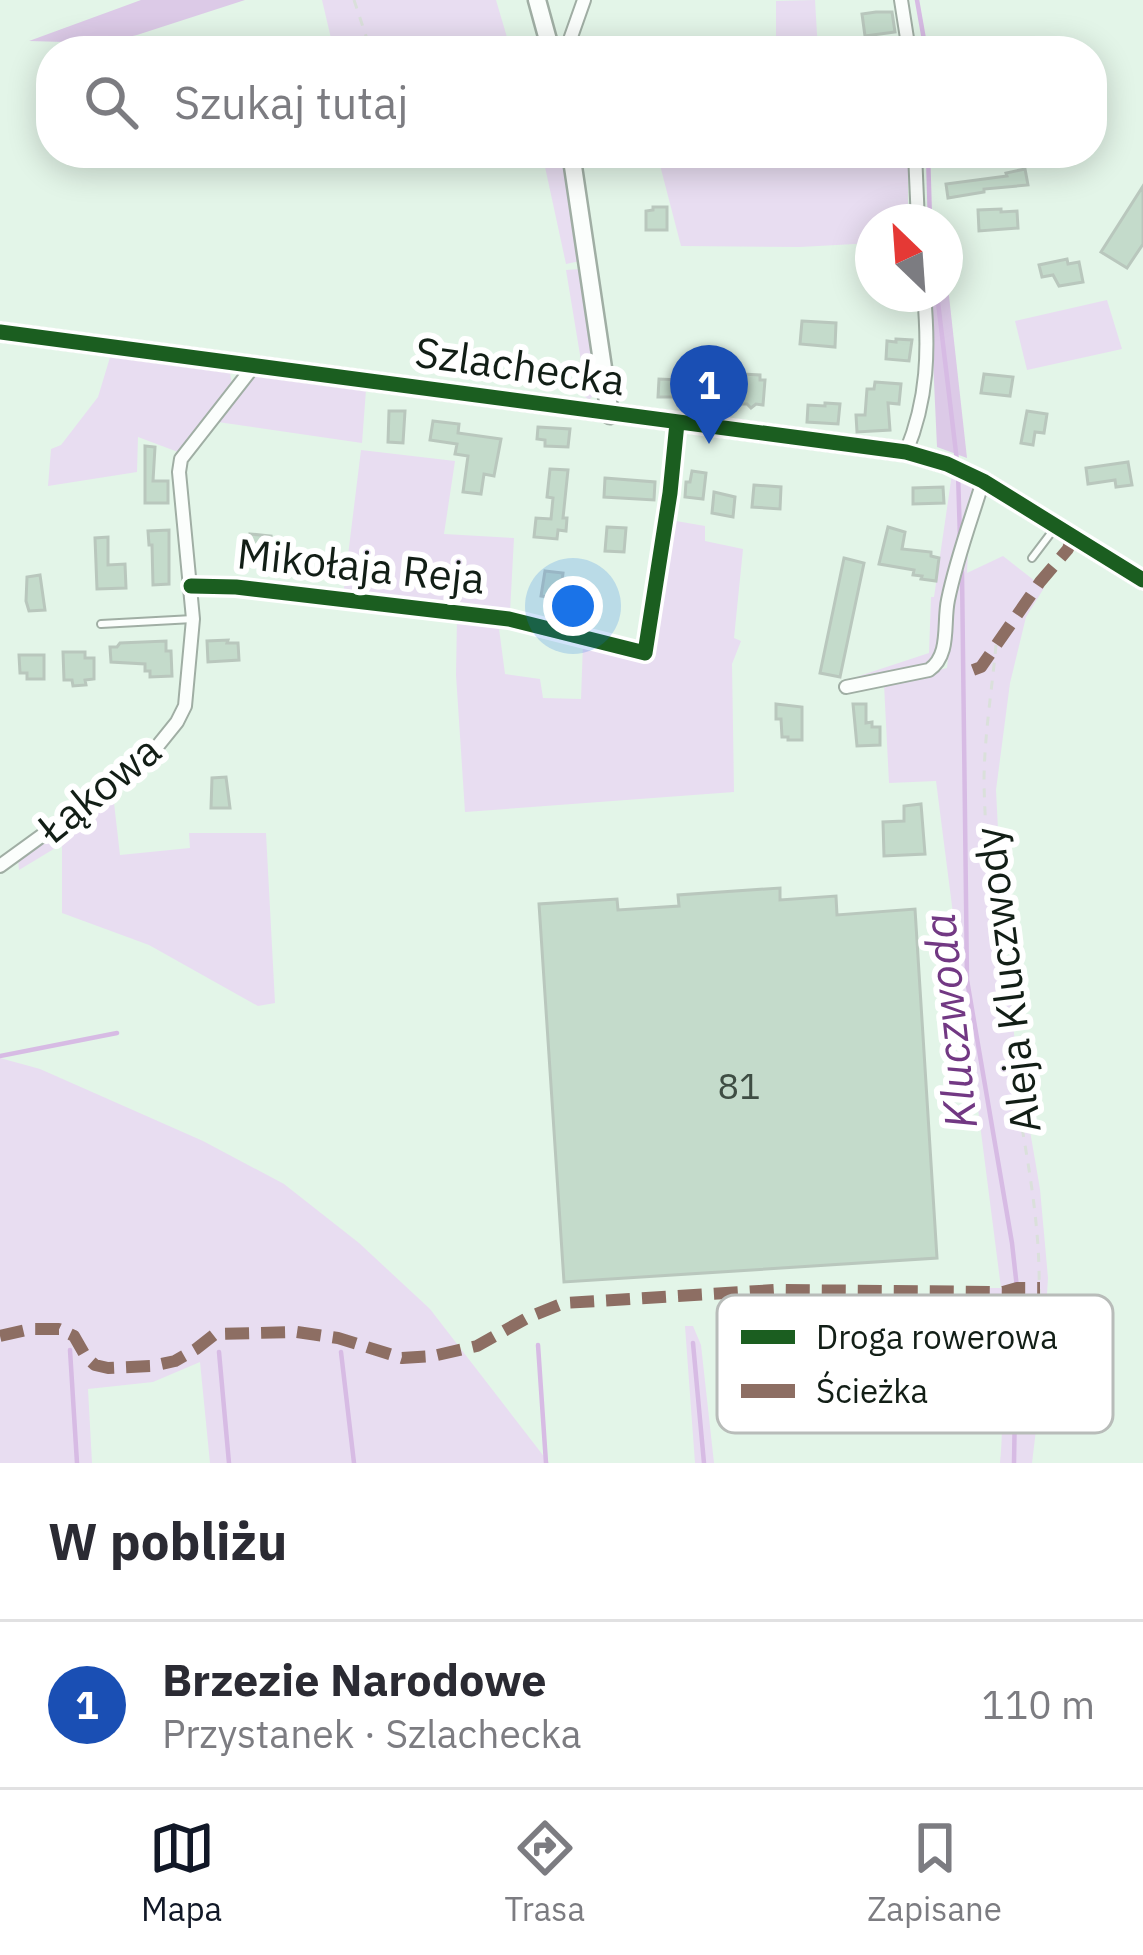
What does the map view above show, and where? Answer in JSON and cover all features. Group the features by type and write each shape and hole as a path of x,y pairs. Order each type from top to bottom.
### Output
{"street":[{"path":"537,0 546,36"},
{"path":"571,36 584,0"},
{"path":"901,0 907,36"},
{"path":"573,168 610,415"},
{"path":"916,168 917,204"},
{"path":"906,452 919,421 926,382 924,312"},
{"name":"Szlachecka","path":"0,332 906,452 978,479 1143,580"},
{"name":"Łąkowa","path":"0,866 135,768 177,722 185,706 193,619 181,459 253,367"},
{"name":"Mikołaja Reja","path":"191,586 236,587 509,619 645,653 677,423"},
{"path":"846,687 929,670 938,664 947,600 978,479"}],"lane":[{"path":"1032,558 1056,526"},
{"path":"101,624 193,619"}],"path":[{"path":"354,0 366,36"}],"shaded area":[{"path":"141,0 245,0 133,36 43,36"},
{"path":"322,0 496,0 507,36 330,36"},
{"path":"815,0 817,36 776,36 776,1"},
{"path":"545,168 565,168 580,261 566,264"},
{"path":"661,168 908,168 908,204 855,204 855,244 681,246"},
{"path":"580,269 600,388 589,400 579,392 585,385 566,270"},
{"path":"1107,300 1122,349 1027,370 1015,321"},
{"path":"931,312 951,312 967,458 937,447"},
{"path":"111,354 230,373 232,385 178,452 138,437 137,472 48,486 51,449 61,445 98,397"},
{"path":"253,375 366,390 362,443 218,422"},
{"path":"361,450 455,461 444,534 514,538 510,612 343,596"},
{"path":"952,474 975,487 942,599 936,656 921,666 844,684 929,653 931,597"},
{"path":"670,520 705,526 705,541 743,549 734,638 741,641 732,664 734,792 465,812 457,618 498,621 505,674 540,679 543,698 581,699 583,643 646,656"},
{"path":"968,550 967,573 1003,556 1044,588 1026,617 1010,683 996,790 1015,1044 1040,1189 1047,1295 974,1295 971,1288 1001,1288 936,781 889,783 884,684 947,668 955,589"},
{"path":"99,802 114,803 120,855 190,848 189,833 266,833 275,1003 258,1006 149,945 62,913 62,844 19,870 18,859"},
{"path":"0,1058 40,1069 203,1141 284,1184 359,1243 430,1309 549,1463 210,1463 200,1362 153,1382 88,1389 92,1463 0,1463"},
{"path":"685,1326 693,1326 701,1345 714,1463 695,1463"},
{"path":"1001,1433 1036,1433 1032,1463 1000,1463"}],"building":[{"path":"892,12 895,32 865,36 862,14"},
{"path":"1025,169 1028,185 948,198 946,184"},
{"path":"1143,186 1143,244 1127,268 1101,252"},
{"path":"667,207 667,230 646,230 646,211"},
{"path":"978,210 1017,211 1018,228 979,231"},
{"path":"1067,259 1068,264 1079,262 1083,282 1059,286 1053,275 1042,277 1039,265"},
{"path":"802,321 836,323 835,347 800,344"},
{"path":"912,340 909,361 886,359 887,341"},
{"path":"705,358 718,358 716,403 658,397 659,379 704,381"},
{"path":"742,374 765,380 763,405 740,404"},
{"path":"984,374 1013,377 1010,396 981,393"},
{"path":"875,382 901,384 899,404 888,403 890,430 857,432 856,415 865,415 867,389 874,389"},
{"path":"840,404 838,424 807,422 808,405"},
{"path":"389,411 405,411 403,443 388,442"},
{"path":"1027,411 1047,414 1044,433 1035,432 1033,445 1021,443"},
{"path":"433,421 459,424 458,433 501,439 494,476 484,474 481,494 463,492 468,456 455,454 457,444 430,440"},
{"path":"538,427 570,429 568,447 545,446 545,440 537,439"},
{"path":"145,446 155,447 153,481 168,481 168,503 145,503"},
{"path":"1128,462 1132,485 1116,487 1115,480 1088,484 1086,468"},
{"path":"550,469 568,470 566,531 558,530 557,539 534,537 536,518 551,519"},
{"path":"692,471 706,473 703,499 685,497"},
{"path":"605,478 655,482 654,500 604,497"},
{"path":"754,485 781,487 780,509 752,507"},
{"path":"943,487 944,503 913,504 913,488"},
{"path":"714,492 735,497 733,517 712,513"},
{"path":"607,527 626,528 624,552 605,551"},
{"path":"888,527 905,532 902,549 931,552 939,558 936,581 913,575 914,570 879,564"},
{"path":"169,530 169,584 153,585 148,531"},
{"path":"250,534 271,536 269,558 241,556 242,542 250,542"},
{"path":"108,537 108,565 125,564 126,588 97,589 95,538"},
{"path":"844,558 864,563 840,677 820,673"},
{"path":"545,571 563,573 560,599 541,596"},
{"path":"40,575 45,610 29,611 27,577"},
{"path":"166,641 172,676 150,677 145,664 111,662 110,647 120,643"},
{"path":"207,641 238,643 239,660 208,662"},
{"path":"63,652 85,652 85,658 94,658 94,679 73,686 72,680 64,680"},
{"path":"19,655 44,655 44,679 27,679 27,673 20,673"},
{"path":"776,704 802,707 802,740 782,737"},
{"path":"853,704 866,704 866,723 880,727 880,745 857,746"},
{"path":"226,777 230,808 211,808 212,778"},
{"path":"921,804 925,854 884,856 883,822 904,821 904,806"},
{"path":"780,888 780,900 836,896 837,915 915,909 937,1258 564,1282 539,904 617,899 618,910 679,906 678,895"}],"waterway":[{"name":"Kluczwoda","path":"917,0 923,36"},
{"name":"Kluczwoda","path":"928,168 929,204"},
{"name":"Kluczwoda","path":"939,312 957,461"},
{"name":"Kluczwoda","path":"958,472 960,539"},
{"name":"Kluczwoda","path":"962,572 967,980 1017,1295"},
{"path":"0,1056 117,1033"},
{"path":"693,1343 704,1463"},
{"path":"538,1345 546,1463"},
{"path":"70,1350 77,1463"},
{"path":"219,1352 229,1463"},
{"path":"341,1352 354,1463"},
{"name":"Kluczwoda","path":"1014,1463 1015,1433"}],"marked path":[{"path":"973,670 981,667 1068,549 1072,536"},
{"path":"0,1336 59,1329 74,1336 95,1365 108,1368 175,1361 215,1334 297,1332 338,1338 402,1358 477,1346 564,1303 775,1290 1003,1292 1040,1288"}],"cycle path":[{"path":"0,332 906,452 983,481 1143,580"},
{"path":"191,586 236,587 509,619 645,653 677,423"}],"place":[{"name":"Brzezie Narodowe","path":"709,444"}]}
